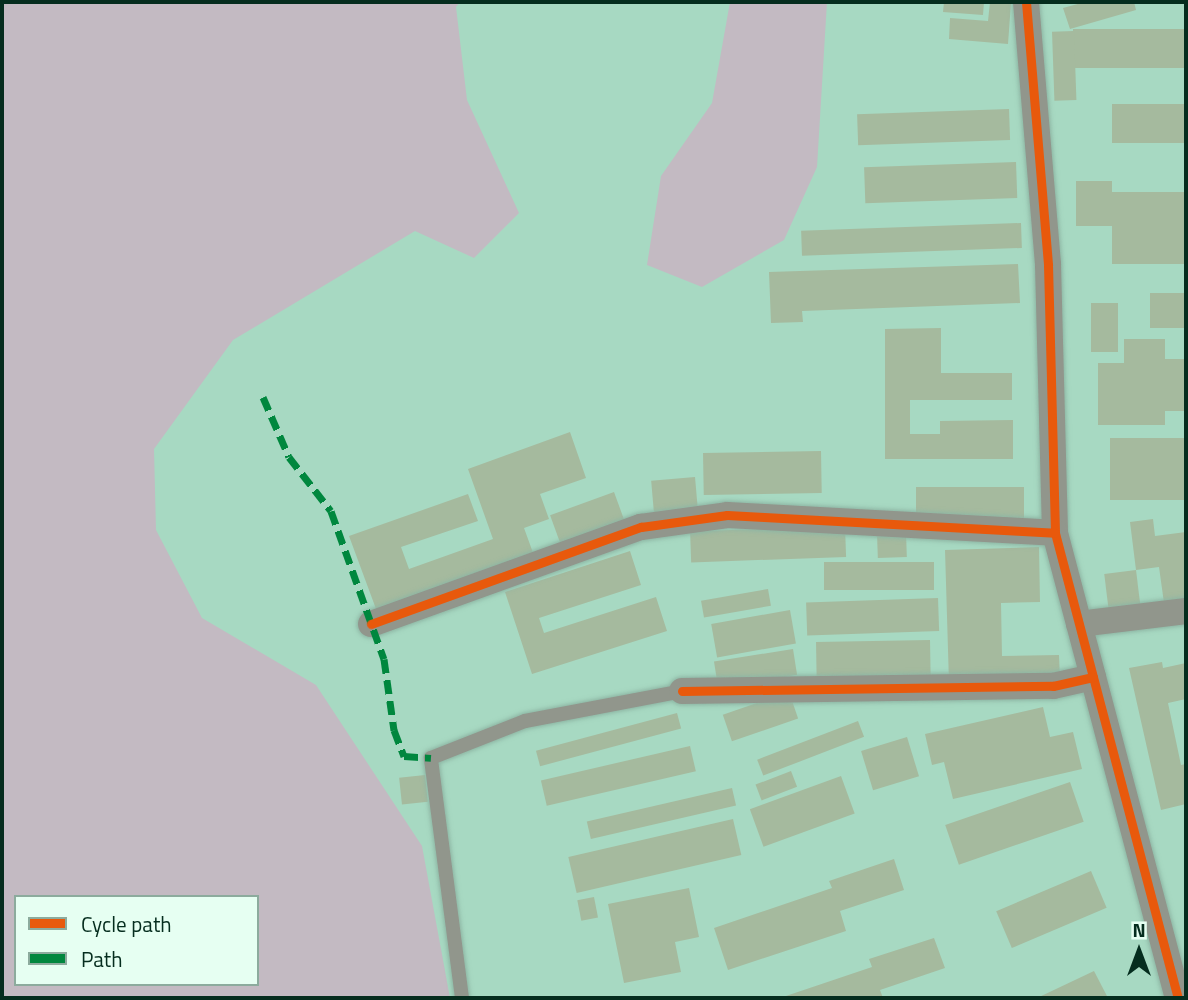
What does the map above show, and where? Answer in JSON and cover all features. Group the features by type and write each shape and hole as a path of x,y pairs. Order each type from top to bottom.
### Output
{"street":[{"path":"1026,2 1048,265 1055,533 1178,998"},
{"path":"371,624 640,527 727,515 1055,533"},
{"path":"1079,624 1186,611"},
{"path":"682,691 1053,686 1093,677"}],"lane":[{"path":"462,998 431,758 525,721 682,691"}],"shaded area":[{"path":"2,2 460,2 456,7 467,100 519,213 474,258 415,231 233,340 154,449 156,530 202,618 316,685 422,846 450,998 2,998"},
{"path":"730,2 827,2 817,167 784,240 702,287 647,265 661,176 712,103"}],"building":[{"path":"944,2 984,2 983,15 943,12"},
{"path":"990,2 1011,2 1008,44 949,39 950,18 988,21"},
{"path":"1085,2 1134,2 1136,10 1070,29 1063,8"},
{"path":"1073,29 1186,29 1186,68 1073,68"},
{"path":"1074,31 1076,100 1054,101 1052,32"},
{"path":"1112,104 1186,104 1186,143 1112,143"},
{"path":"1009,109 1010,140 858,145 857,114"},
{"path":"1016,162 1017,198 865,203 864,167"},
{"path":"1076,181 1112,181 1112,192 1186,192 1186,264 1112,264 1112,226 1076,226"},
{"path":"1021,223 1022,248 802,256 801,231"},
{"path":"1018,264 1020,303 802,311 803,322 771,323 769,272"},
{"path":"1150,293 1186,293 1186,328 1150,328"},
{"path":"1091,303 1118,303 1118,352 1091,352"},
{"path":"941,328 941,373 1012,373 1012,400 910,400 910,434 940,434 940,421 1013,420 1013,459 885,459 885,329"},
{"path":"1124,339 1165,339 1165,359 1186,359 1186,411 1165,411 1165,425 1098,425 1098,363 1124,363"},
{"path":"570,432 586,478 540,494 549,519 524,528 536,561 379,617 349,536 468,494 478,521 401,547 409,569 493,539 468,469"},
{"path":"1110,438 1186,438 1186,500 1110,500"},
{"path":"821,451 822,493 704,495 703,453"},
{"path":"695,477 698,514 654,518 651,481"},
{"path":"916,487 1024,487 1024,520 916,520"},
{"path":"614,492 627,528 563,551 550,515"},
{"path":"1153,519 1155,536 1186,532 1186,600 1164,603 1159,567 1136,570 1130,522"},
{"path":"845,526 846,557 691,562 690,531"},
{"path":"906,533 907,557 878,558 877,534"},
{"path":"1039,547 1040,602 1001,603 1002,656 1059,655 1060,680 949,683 945,550"},
{"path":"630,551 641,585 539,618 544,633 656,597 667,631 532,674 505,592"},
{"path":"824,562 934,562 934,590 824,590"},
{"path":"1136,570 1141,608 1109,612 1104,574"},
{"path":"768,589 771,606 704,618 701,601"},
{"path":"938,598 939,631 807,636 806,603"},
{"path":"790,610 796,643 717,657 711,624"},
{"path":"930,640 931,679 817,681 816,642"},
{"path":"793,649 797,675 718,687 714,662"},
{"path":"1162,662 1163,668 1186,663 1186,699 1168,703 1181,765 1186,764 1186,804 1161,810 1129,668"},
{"path":"789,692 798,718 732,741 723,715"},
{"path":"1043,707 1050,737 1073,732 1082,769 953,799 944,762 932,765 925,734"},
{"path":"677,713 681,728 540,766 536,751"},
{"path":"858,721 864,737 763,776 757,760"},
{"path":"907,737 919,776 873,790 861,751"},
{"path":"690,746 696,771 547,806 541,780"},
{"path":"791,771 797,787 762,800 756,785"},
{"path":"425,775 428,802 402,805 399,778"},
{"path":"841,776 855,814 764,847 750,809"},
{"path":"1070,782 1084,822 959,865 945,825"},
{"path":"732,788 736,806 591,839 587,822"},
{"path":"733,819 741,855 577,893 568,857"},
{"path":"894,859 904,890 840,911 846,931 728,970 714,928 832,888 829,881"},
{"path":"1091,871 1107,908 1012,948 996,911"},
{"path":"689,888 699,937 675,942 681,972 624,983 608,904"},
{"path":"594,897 598,918 581,921 577,900"},
{"path":"934,938 945,968 880,990 883,998 780,998 872,967 869,959"},
{"path":"1094,971 1108,998 1037,998"}],"marked path":[{"path":"263,397 289,457 331,511 384,659 394,730 404,756 431,758"}],"cycle path":[{"path":"1026,2 1048,265 1055,533 1178,998"},
{"path":"371,624 641,527 727,515 1055,533"},
{"path":"682,691 1053,686 1093,677"}]}
